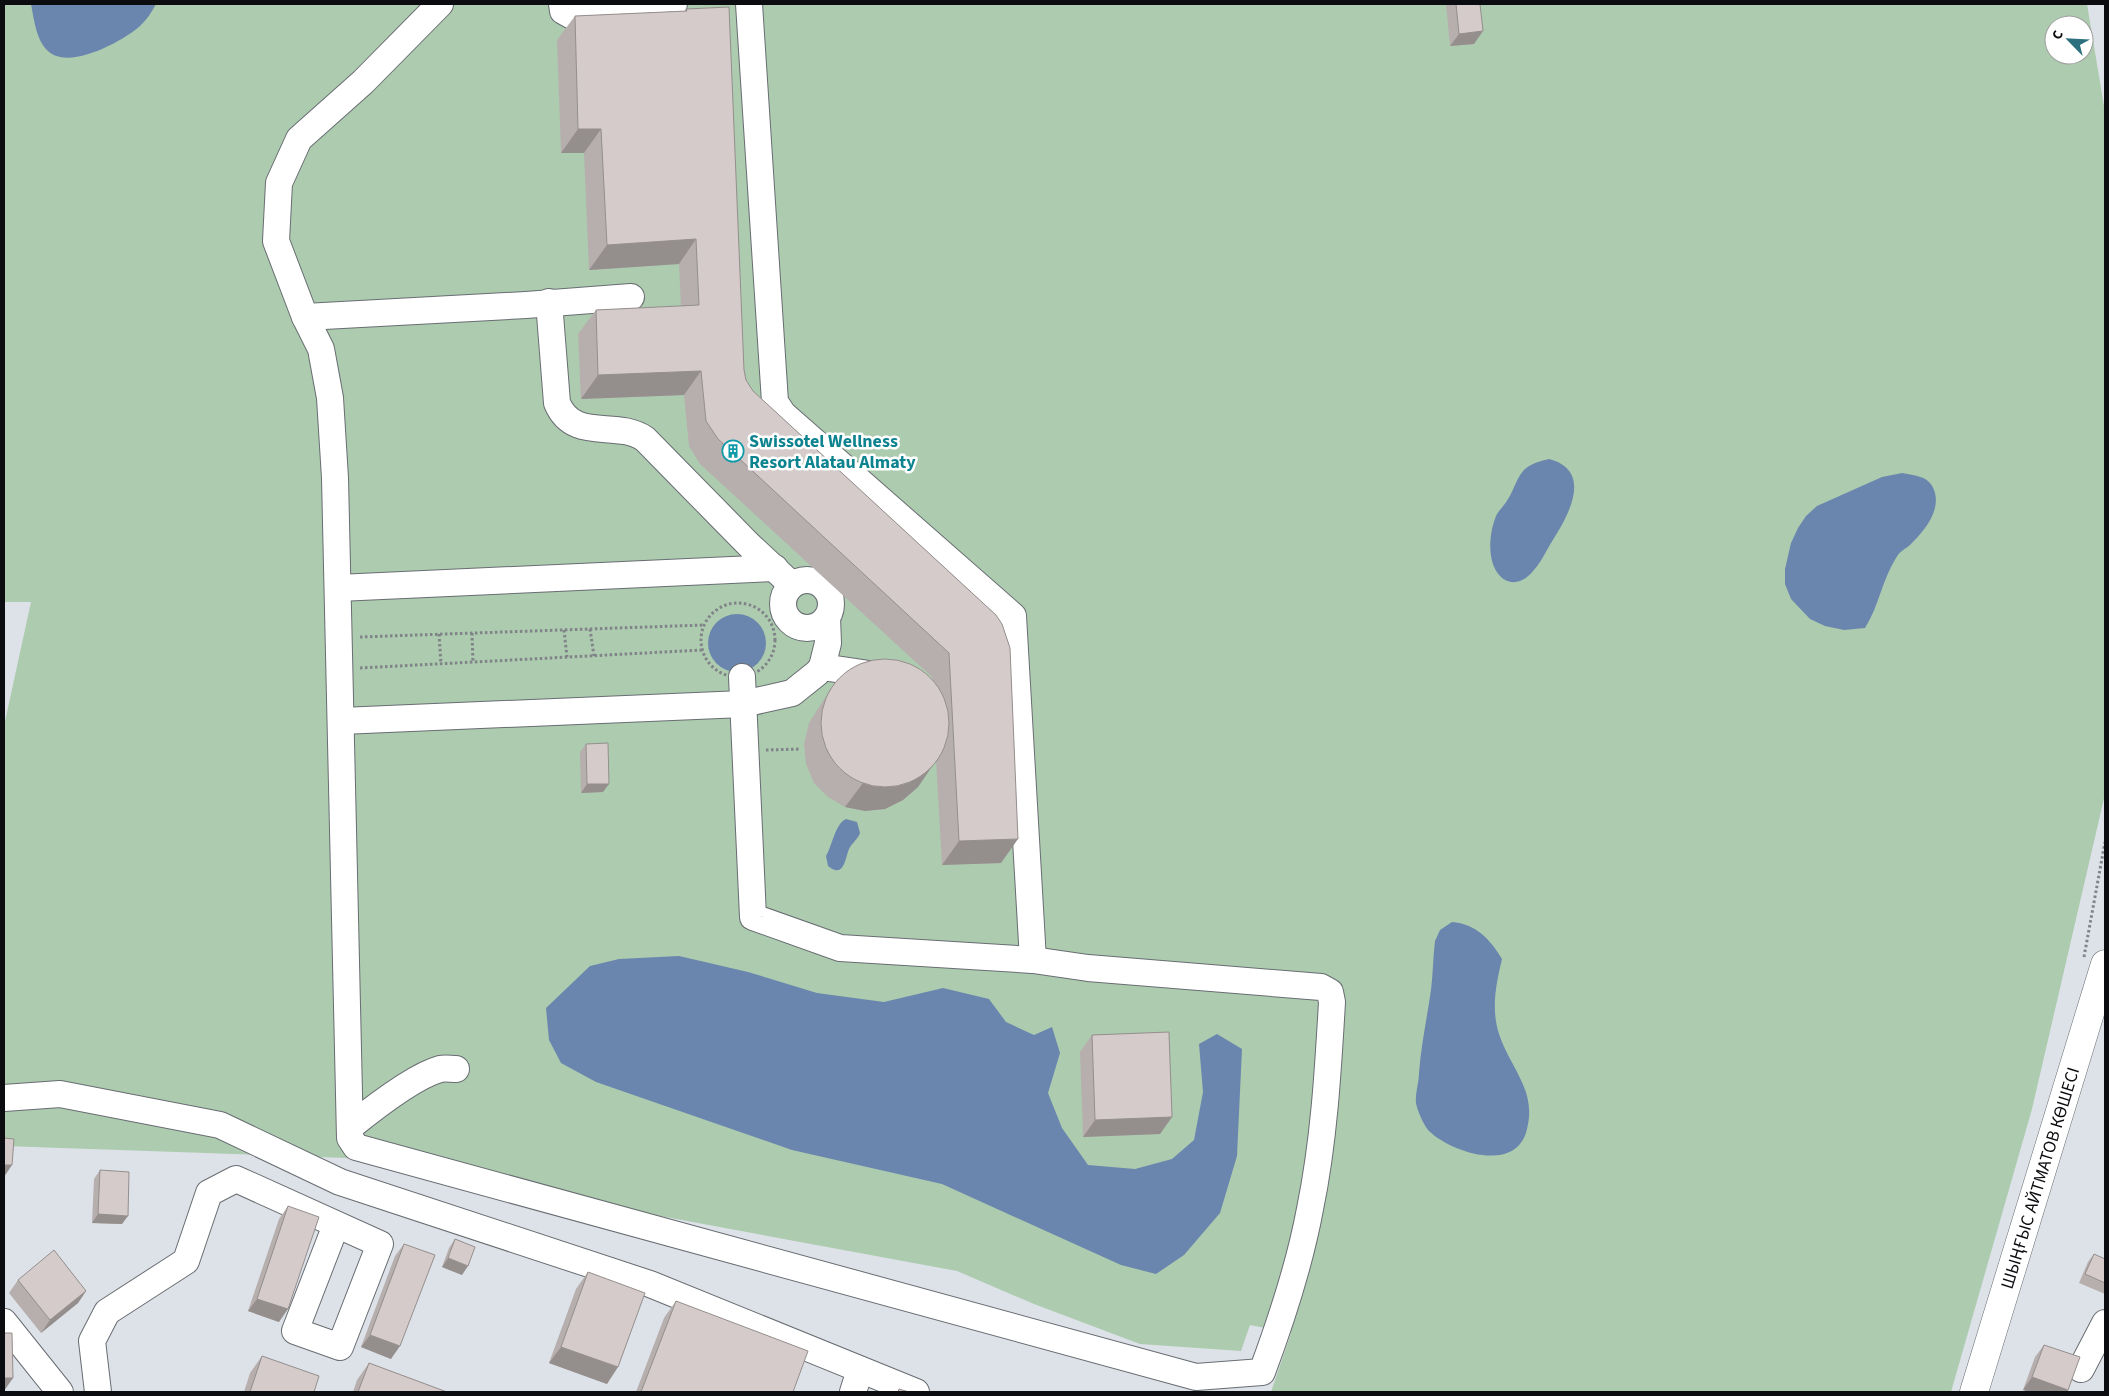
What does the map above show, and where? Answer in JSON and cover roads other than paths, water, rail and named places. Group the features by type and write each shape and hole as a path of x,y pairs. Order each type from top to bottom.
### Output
{"main road":[{"name":"ШЫҢҒЫС АЙТМАТОВ КӨШЕСІ","path":"1974,1392 2105,964"}],"street":[{"path":"440,4 363,82 299,139 279,183 276,241 305,317 321,349 330,398 335,478 338,588 350,1138 356,1148 1196,1376 1259,1382 1282,1314 1310,1210 1321,1139 1332,1002 1330,992 1322,986 1088,968 1033,960 840,948 753,917 742,677"},
{"path":"562,4 563,11 572,16 674,4"},
{"path":"749,4 775,402 777,408 783,414 1013,616 1033,960"},
{"path":"305,317 631,297"},
{"path":"549,302 557,403 562,416 573,423 588,427 639,434 783,577 787,591 783,606 784,613 794,625 808,629 816,627 828,618"},
{"path":"338,588 783,577 820,584 826,589 831,603 828,618 828,643 822,667 792,694 743,704 341,721"},
{"path":"822,667 905,680"},
{"path":"350,1127 376,1106 419,1080 441,1069 456,1069"},
{"path":"4,1098 60,1094 220,1125 340,1182 650,1284 857,1381 916,1392"},
{"path":"98,1392 92,1341 107,1312 186,1261 209,1193 236,1179 336,1225"},
{"path":"4,1322 60,1392"},
{"path":"2081,1369 2105,1323"}],"water":[{"path":"31,4 156,4 140,26 121,39 96,52 69,58 57,56 48,51 44,46 36,29"},
{"path":"1549,459 1563,465 1571,474 1574,484 1570,509 1534,570 1520,581 1506,581 1500,576 1492,562 1490,546 1494,521 1522,472 1534,464"},
{"path":"1902,473 1918,476 1930,483 1935,493 1935,508 1925,528 1910,545 1900,552 1891,566 1874,611 1865,628 1844,630 1825,626 1810,619 1791,599 1785,584 1785,569 1791,543 1798,528 1806,516 1817,506 1882,477"},
{"path":"737,614 748,616 761,627 766,643 764,654 753,667 737,672 726,670 713,659 708,643 710,632 721,619"},
{"path":"846,819 857,822 860,833 849,849 843,866 837,870 828,866 826,856 839,825"},
{"path":"1452,922 1461,923 1482,934 1502,959 1495,996 1495,1015 1499,1034 1525,1091 1529,1115 1527,1129 1521,1143 1511,1151 1498,1155 1467,1152 1439,1139 1425,1126 1416,1103 1421,1052 1431,990 1435,941 1440,930"},
{"path":"679,956 748,972 817,993 884,1002 943,988 989,999 1006,1022 1034,1035 1052,1027 1060,1053 1048,1093 1062,1128 1088,1165 1135,1169 1172,1159 1194,1140 1203,1092 1199,1044 1217,1034 1242,1049 1237,1156 1220,1213 1184,1255 1156,1274 1121,1265 942,1184 792,1150 596,1082 561,1063 549,1040 546,1008 590,966 619,959"}],"place":[{"name":"Swissotel Wellness Resort Alatau Almaty","path":"733,451"}]}
